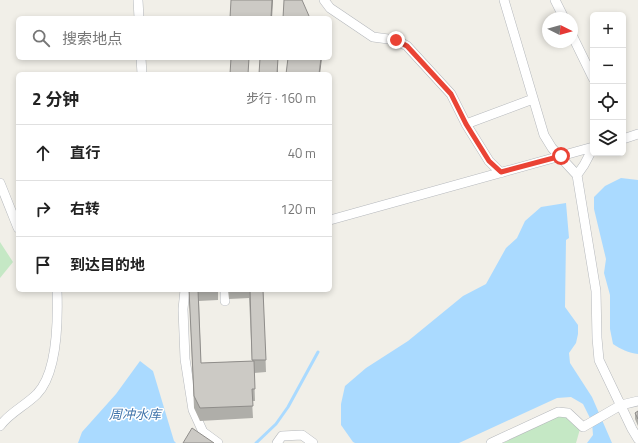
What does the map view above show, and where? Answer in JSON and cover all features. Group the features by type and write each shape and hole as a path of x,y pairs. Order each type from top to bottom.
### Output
{"street":[{"path":"138,0 139,16"},
{"path":"324,0 330,8 373,37 396,40 407,46 451,94 466,124 489,161 501,172"},
{"path":"504,0 544,135 552,148 577,175 596,291 596,338 599,360 638,439"},
{"path":"555,0 561,12"},
{"path":"578,47 590,72"},
{"path":"141,60 142,72"},
{"path":"466,124 533,100"},
{"path":"626,137 638,134"},
{"path":"332,219 590,148"},
{"path":"577,175 590,153"},
{"path":"0,183 16,223"},
{"path":"0,426 6,418 38,393 47,378 52,362 58,315 56,292"},
{"path":"185,292 183,309 185,359 192,410 203,432 218,443"},
{"path":"225,292 225,301"},
{"path":"491,443 558,412 568,413 583,427 621,405 638,401"},
{"path":"277,443 282,436 302,435 313,443"}],"green space":[{"path":"0,242 13,262 0,278"},
{"path":"558,416 567,416 580,429 576,443 503,443"}],"water":[{"path":"621,178 638,180 638,354 631,353 613,344 610,329 610,295 604,273 606,259 594,209 594,197 605,186"},
{"path":"566,203 569,238 566,240 565,307 578,325 576,343 569,353 570,363 592,397 612,443 587,443 593,435 592,422 583,404 571,397 557,398 459,443 353,442 341,425 341,404 345,386 366,368 408,341 463,296 486,284 506,248 517,238 525,221 541,207"},
{"name":"周冲水库","path":"140,361 153,371 174,441 176,443 78,443 82,432 116,394"}],"building":[{"path":"231,0 272,0 271,16 230,16"},
{"path":"284,0 302,0 309,16 283,16"},
{"path":"231,60 249,60 248,72 230,72"},
{"path":"260,60 278,60 277,72 259,72"},
{"path":"288,60 321,60 319,72 286,72"},
{"path":"189,292 198,292 201,363 254,361 255,389 252,389 253,406 200,408 194,396"},
{"path":"250,292 263,292 266,360 252,360"},
{"path":"638,411 638,419 635,413"},
{"path":"192,428 214,443 183,443"}],"waterway":[{"path":"256,443 276,424 288,407 318,352"}],"route":[{"path":"396,40 407,46 451,94 466,124 489,161 501,172 561,156"}]}
